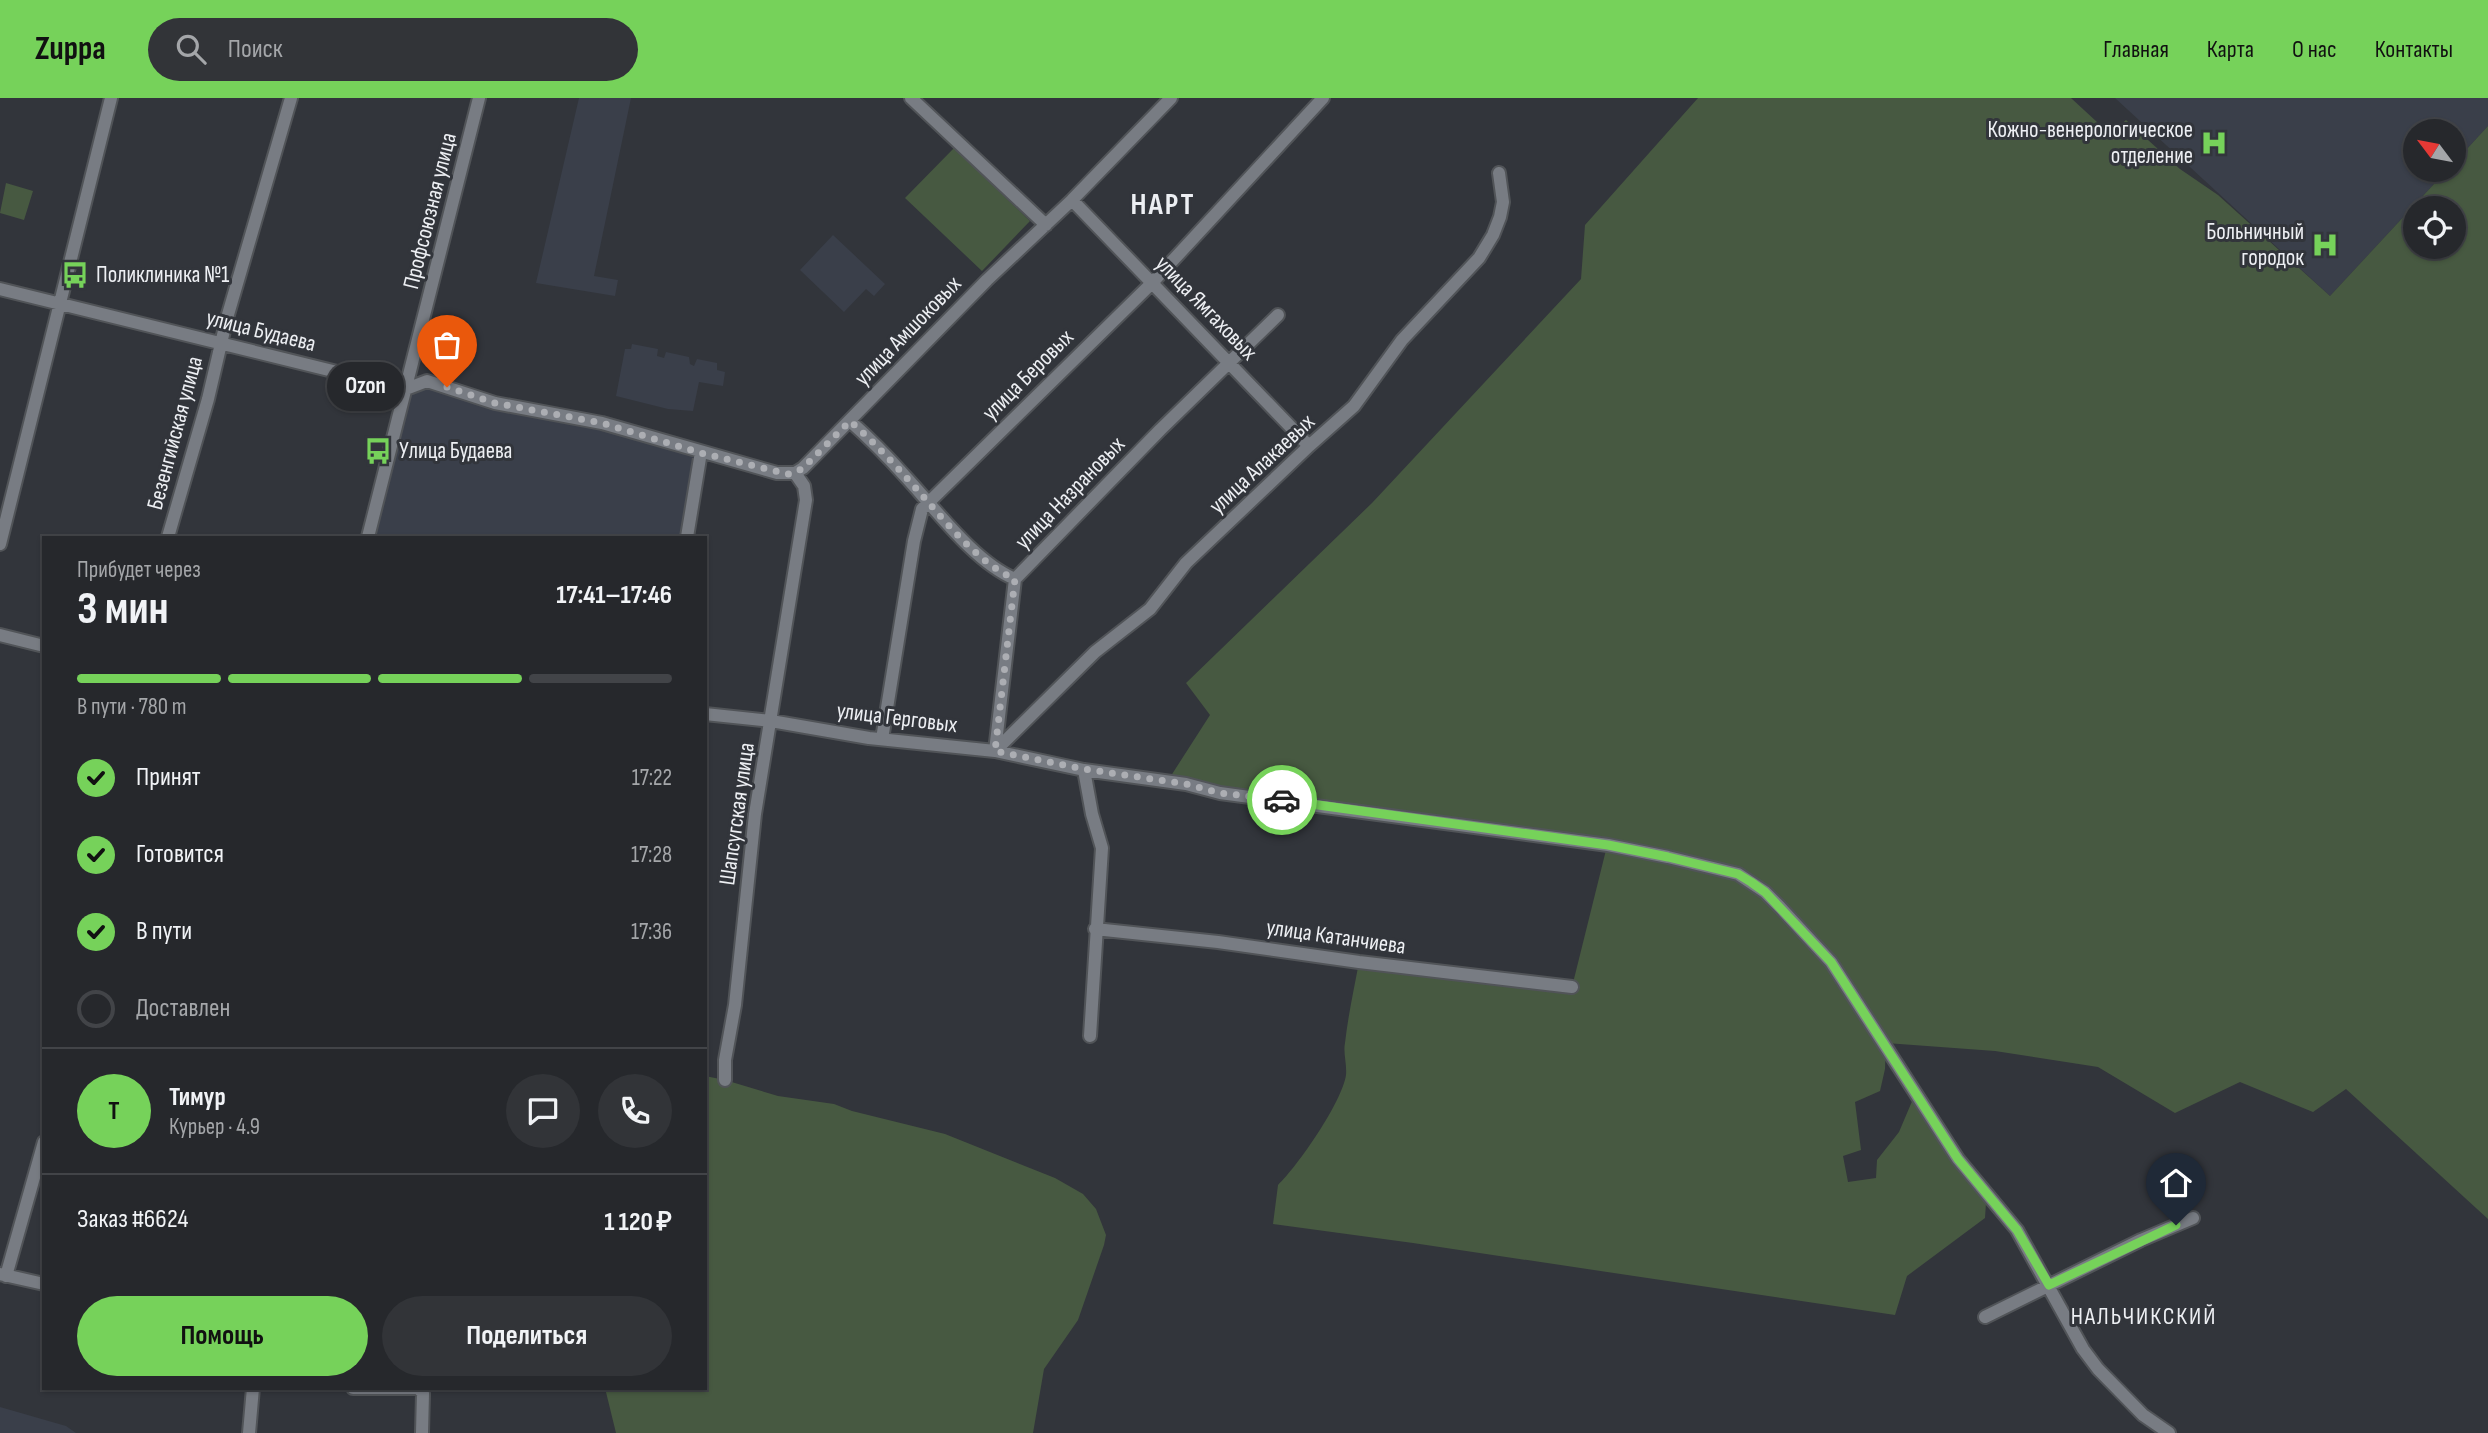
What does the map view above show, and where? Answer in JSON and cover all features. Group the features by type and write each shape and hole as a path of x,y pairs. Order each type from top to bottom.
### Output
{"street":[{"path":"0,544 111,98"},
{"name":"Безенгийская улица","path":"168,536 291,98"},
{"name":"Профсоюзная улица","path":"368,536 479,98"},
{"path":"911,98 1046,225"},
{"name":"улица Амшоковых","path":"795,473 850,421 987,280 1072,200 1171,98"},
{"name":"улица Беровых","path":"882,739 914,541 919,517 928,502 1152,283 1322,98"},
{"name":"улица Алакаевых","path":"995,751 1095,652 1150,609 1186,563 1354,406 1402,340 1479,258 1500,217 1503,202 1499,173"},
{"name":"улица Ямгаховых","path":"1072,200 1309,446"},
{"name":"улица Будаева","path":"0,289 406,389 427,381 495,403 602,423 777,473 795,473"},
{"name":"улица Назрановых","path":"995,751 1015,579 1160,430 1278,315"},
{"path":"850,421 990,564 1015,579"},
{"path":"687,536 701,453"},
{"path":"771,721 806,500 804,486 795,473"},
{"path":"0,635 42,646"},
{"name":"улица Герговых","path":"707,713 882,739 995,751 1220,793 1608,845 1738,874 1765,892 1831,962 1958,1159 2017,1230 2098,1369 2143,1415 2169,1433"},
{"name":"Шапсугская улица","path":"725,1080 725,1060 735,1005 755,814 771,721"},
{"path":"1084,769 1092,814 1102,848 1090,1037"},
{"name":"улица Катанчиева","path":"1095,929 1572,987"},
{"path":"42,1148 3,1275 42,1284"},
{"path":"1985,1317 2193,1218"},
{"path":"249,1433 253,1390"},
{"path":"420,1390 423,1393 422,1433"}],"shaded area":[{"path":"579,98 631,98 594,276 618,280 615,296 536,283"},
{"name":"Больничный городок","path":"2115,98 2488,98 2488,126 2466,150 2466,119 2403,119 2403,182 2436,182 2423,196 2403,196 2403,217 2330,296"},
{"path":"833,235 885,284 874,296 866,289 844,312 800,270"},
{"path":"632,344 658,349 657,356 664,358 666,352 689,357 690,364 694,366 697,359 717,363 717,370 725,372 723,386 699,382 693,411 668,409 616,396 625,349 631,349"},
{"path":"417,384 701,452 687,536 368,536 406,389"},
{"path":"0,1407 66,1426 76,1433 0,1433"}],"green space":[{"path":"1698,98 2071,98 2110,134 2126,120 2180,169 2218,195 2330,296 2403,217 2403,259 2466,259 2466,196 2423,196 2436,182 2466,182 2466,150 2488,126 2488,1219 2346,1089 2313,1112 2240,1082 2175,1113 2098,1067 1995,1051 1886,1043 1885,1069 1880,1091 1855,1102 1861,1150 1843,1156 1848,1182 1876,1178 1877,1160 1899,1132 1913,1099 1986,1203 1985,1218 1907,1276 1895,1315 1273,1224 1278,1185 1318,1133 1343,1087 1346,1075 1346,1033 1359,962 1572,987 1607,846 1167,782 1210,715 1186,683 1372,503 1581,279 1585,225"},
{"path":"954,148 1030,221 982,271 905,198"},
{"path":"6,183 33,191 24,220 0,213"},
{"path":"707,1076 778,1096 834,1104 945,1134 1055,1178 1083,1194 1096,1209 1106,1235 1104,1245 1078,1320 1044,1369 1033,1433 616,1433 605,1390 707,1390"}],"way so far":[{"path":"447,387 495,403 602,423 701,453 788,474 803,468 850,421 977,552 1001,573 1015,579 1013,615 995,751 1084,769 1186,784 1220,793 1282,800"}],"place":[{"name":"Кожно-венерологическое отделение","path":"2214,143"},
{"name":"Больничный городок","path":"2325,245"},
{"name":"Поликлиника №1","path":"75,275"},
{"name":"Ozon","path":"447,387"},
{"name":"Улица Будаева","path":"378,451"}],"district":[{"name":"НАРТ","path":"1163,205"},
{"name":"НАЛЬЧИКСКИЙ","path":"2144,1316"}],"route":[{"path":"1282,800 1608,845 1738,874 1765,892 1831,962 1958,1159 2017,1230 2049,1285 2176,1225"}]}
